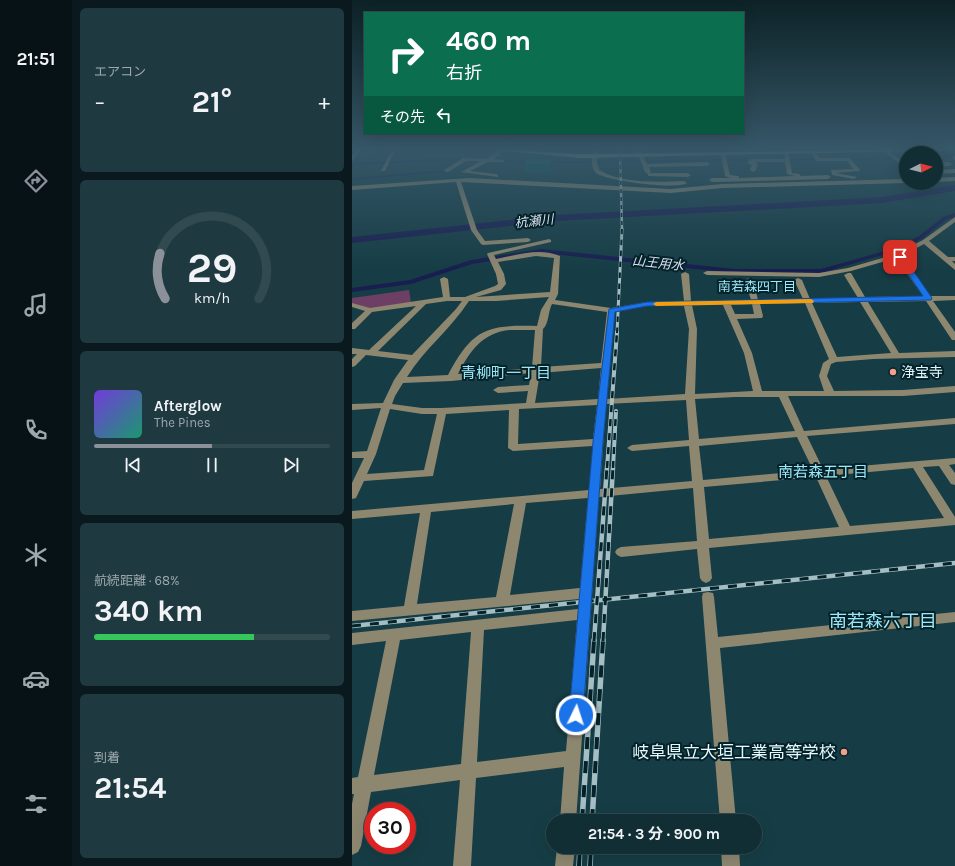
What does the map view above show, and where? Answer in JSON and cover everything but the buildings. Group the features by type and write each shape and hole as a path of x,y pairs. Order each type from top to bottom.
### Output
{"street":[{"path":"352,495 370,454 398,380 414,358 459,311 468,299 474,294 498,288 502,284 500,274 490,254 549,241 530,240 484,244 473,227 461,189"},
{"path":"644,189 665,189"},
{"path":"707,273 819,275 843,271 898,255 925,241 955,220"},
{"path":"925,241 955,268"},
{"path":"493,260 536,254 556,255 558,257 552,298 542,326 539,328 536,369 530,406"},
{"path":"898,255 955,338"},
{"path":"946,259 955,259"},
{"path":"685,274 693,336 690,396 706,578"},
{"path":"848,275 896,355"},
{"path":"444,279 447,299"},
{"path":"732,317 759,316 749,280"},
{"path":"798,280 809,301 834,360"},
{"path":"352,305 370,310 447,299 552,298 611,310 647,304 727,304 756,302 955,298"},
{"path":"352,364 368,353 423,303"},
{"path":"727,304 748,353 758,394"},
{"path":"352,327 370,310"},
{"path":"569,814 598,442 611,310"},
{"path":"451,378 471,347 487,333 496,330 539,328"},
{"path":"352,351 414,358"},
{"path":"830,394 823,376 827,364 834,360 896,355 955,354"},
{"path":"398,380 451,378 536,369 605,365"},
{"path":"498,390 533,388"},
{"path":"352,407 387,406 422,411 442,411 690,396 903,393 955,389"},
{"path":"782,394 847,532"},
{"path":"514,407 512,448 598,442"},
{"path":"360,478 429,473 442,411"},
{"path":"632,448 955,421"},
{"path":"352,455 370,454"},
{"path":"352,515 955,460"},
{"path":"942,462 955,481"},
{"path":"622,552 954,521 916,464"},
{"path":"502,601 521,499"},
{"path":"410,610 426,508"},
{"path":"352,616 586,592"},
{"path":"708,597 727,814"},
{"path":"352,639 584,614"},
{"path":"713,642 955,617"},
{"path":"462,866 478,626"},
{"path":"352,846 358,785 394,634"},
{"path":"358,785 573,758"},
{"path":"564,866 565,854"},
{"path":"730,854 731,866"}],"shaded area":[{"path":"409,290 411,303 371,309 352,304 352,298"}],"waterway":[{"name":"杭瀬川","path":"352,240 556,218 882,200 946,189"},
{"name":"山王用水","path":"352,290 411,282 471,262 541,251 735,271 821,271 901,248 921,237 945,218 955,215"}],"railway":[{"path":"621,189 622,229"},
{"path":"617,333 622,229"},
{"path":"607,468 617,332"},
{"path":"613,468 616,411"},
{"path":"597,600 607,467"},
{"path":"605,600 613,467"},
{"path":"605,600 955,563"},
{"path":"352,626 597,600"},
{"path":"594,641 597,600"},
{"path":"597,600 605,600"},
{"path":"603,641 605,600"},
{"path":"582,814 594,640"},
{"path":"592,814 603,640"},
{"path":"579,866 580,854"},
{"path":"590,866 591,854"}],"slow traffic":[{"path":"656,304 727,304 811,301"}],"place":[{"name":"浄宝寺","path":"893,372"},
{"name":"岐阜県立大垣工業高等学校","path":"844,752"}],"district":[{"name":"南若森四丁目","path":"757,286"},
{"name":"青柳町一丁目","path":"506,373"},
{"name":"南若森五丁目","path":"823,472"},
{"name":"南若森六丁目","path":"883,621"}],"route":[{"path":"576,715 598,442 611,310 647,304 727,304 928,298 900,257"}]}
